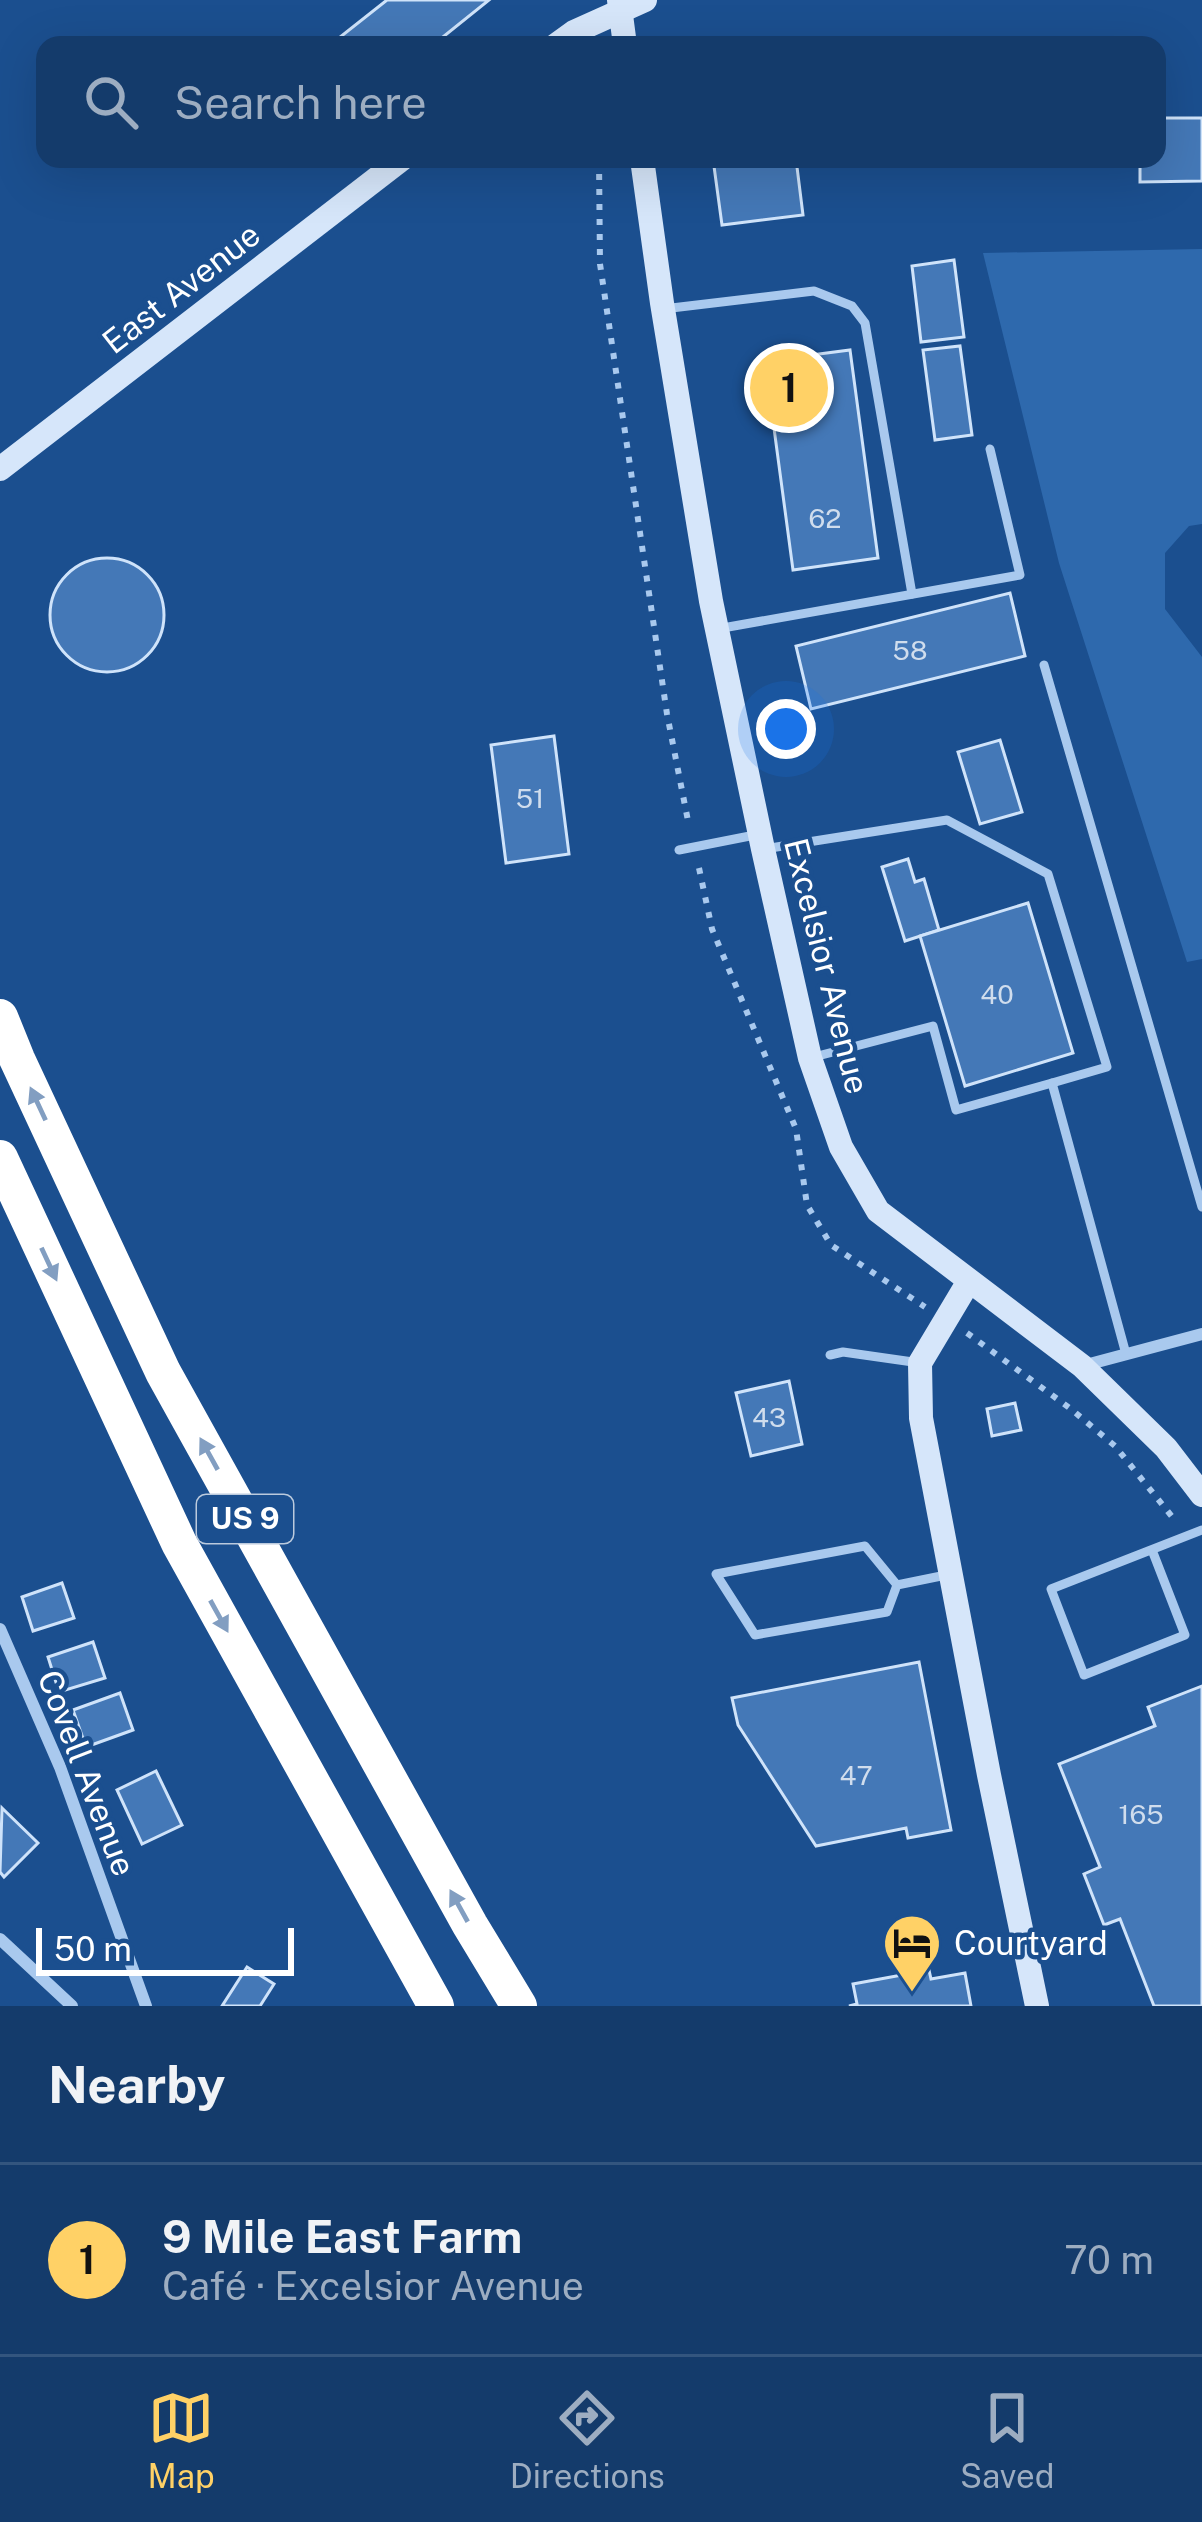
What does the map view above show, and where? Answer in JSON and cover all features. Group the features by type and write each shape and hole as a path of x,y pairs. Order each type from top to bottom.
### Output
{"highway":[{"name":"US 9","path":"0,1016 163,1372 519,2006"},
{"name":"US 9","path":"0,1158 178,1543 436,2006"}],"street":[{"path":"568,36 620,6 645,0"},
{"path":"620,6 625,36"},
{"name":"East Avenue","path":"0,469 389,168"},
{"name":"Excelsior Avenue","path":"643,168 717,629 810,1058 841,1147 878,1211 1082,1366 1166,1448 1202,1495"},
{"path":"969,1281 920,1364 921,1418 1037,2006"},
{"path":"1082,1366 1202,1334"},
{"name":"Covell Avenue","path":"0,1629 60,1767 146,2006"},
{"path":"0,1939 72,2006"}],"lane":[{"path":"663,310 814,291 852,306 865,323 913,594"},
{"path":"717,629 1019,575 990,449"},
{"path":"1044,665 1202,1208"},
{"path":"679,850 946,820 1048,874 1107,1067 956,1110 933,1026 810,1058"},
{"path":"1052,1083 1126,1354"},
{"path":"830,1355 843,1352 920,1364"},
{"path":"1152,1550 1185,1635 1084,1675 1051,1589 1188,1536 1202,1531"},
{"path":"865,1546 897,1585 887,1612 754,1635 716,1574 865,1546"},
{"path":"897,1585 951,1574"}],"path":[{"path":"598,168 600,264 611,346 668,714 712,929 796,1129 807,1205 831,1245 917,1303"},
{"path":"977,1340 1114,1446 1188,1536"}],"shaded area":[{"path":"1202,249 1202,524 1189,526 1165,553 1165,609 1202,657 1202,959 1187,962 1059,563 983,253"}],"building":[{"path":"387,0 489,0 444,36 341,36"},
{"path":"1166,118 1202,118 1202,181 1140,182 1140,168 1166,168"},
{"path":"714,168 797,168 803,215 722,225"},
{"path":"954,260 964,337 921,342 912,266"},
{"path":"960,346 972,435 935,440 923,350"},
{"path":"850,350 878,558 793,570 765,361"},
{"path":"107,558 129,563 147,575 159,593 164,615 159,637 147,655 129,667 107,672 85,667 67,655 55,637 50,615 55,593 67,575 85,563"},
{"path":"1010,593 1025,656 811,709 796,646"},
{"path":"554,736 569,854 506,863 491,745"},
{"path":"1000,740 1022,812 980,824 958,752"},
{"path":"908,859 915,882 924,879 939,930 905,941 882,867"},
{"path":"1028,903 1073,1053 965,1086 920,936"},
{"path":"789,1381 802,1444 751,1456 736,1393"},
{"path":"1015,1403 1021,1430 992,1436 987,1409"},
{"path":"62,1583 74,1618 33,1631 22,1597"},
{"path":"93,1642 105,1678 59,1692 48,1657"},
{"path":"919,1662 951,1830 908,1838 906,1828 816,1846 738,1725 732,1698"},
{"path":"1202,1686 1202,2006 1154,2006 1120,1919 1104,1925 1084,1874 1100,1867 1059,1764 1155,1726 1148,1707"},
{"path":"120,1693 133,1730 86,1747 73,1710"},
{"path":"156,1771 182,1825 142,1844 117,1790"},
{"path":"2,1808 38,1843 4,1877 0,1872"},
{"path":"247,1967 274,1984 260,2006 222,2006"},
{"name":"Courtyard","path":"929,1970 931,1979 965,1973 971,2006 849,2006 857,2004 853,1984"}],"place":[{"name":"9 Mile East Farm","path":"789,388"},
{"name":"Courtyard","path":"912,1994"}]}
